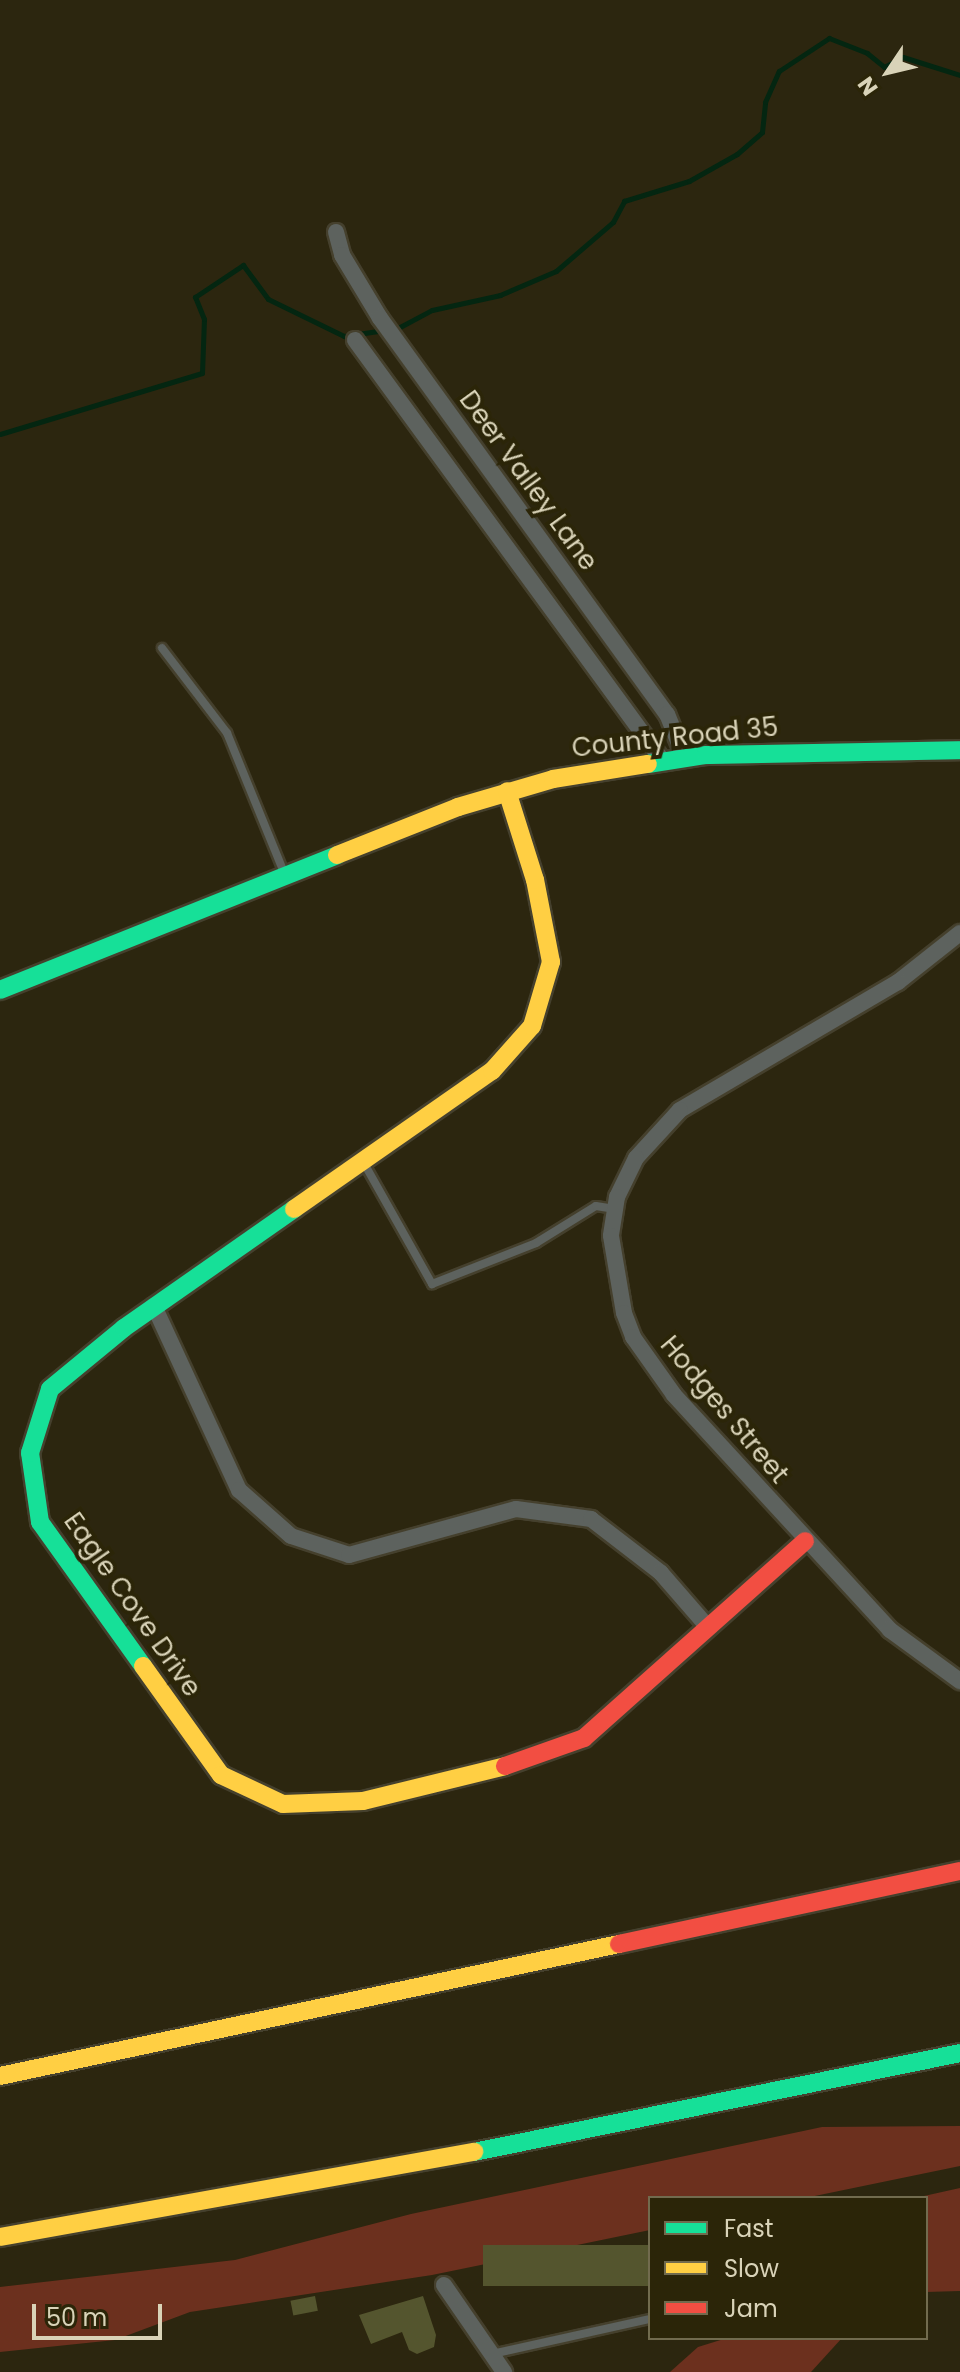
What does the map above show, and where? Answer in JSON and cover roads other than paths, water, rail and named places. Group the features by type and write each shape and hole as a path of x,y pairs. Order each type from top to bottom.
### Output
{"main road":[{"name":"County Road 35","path":"0,990 507,791 662,760 960,750"},
{"name":"Eagle Cove Drive","path":"507,791 535,880 551,962 532,1026 492,1071 154,1306 50,1389 30,1453 40,1522 221,1775 283,1804 363,1801 502,1767 584,1738 805,1541"},
{"path":"0,2076 960,1871"},
{"path":"0,2237 353,2176 960,2053"}],"street":[{"name":"Deer Valley Lane","path":"336,232 347,265 380,318 667,714 685,758"},
{"path":"355,340 662,760"},
{"name":"Hodges Street","path":"960,933 898,982 680,1110 636,1158 615,1209 613,1261 633,1337 674,1395 890,1630 960,1681"},
{"path":"154,1306 239,1490 291,1536 349,1555 516,1509 591,1519 661,1573 708,1627"},
{"path":"444,2285 504,2372"}],"lane":[{"path":"162,648 227,733 286,876"},
{"path":"363,1161 432,1284 536,1243 596,1206 615,1209"},
{"path":"492,2354 648,2319"}],"waterway":[{"path":"0,434 202,373 204,319 195,297 243,265 268,299 344,336 398,328 432,310 500,295 556,271 613,222 624,201 689,181 737,154 762,132 765,102 779,71 829,38 867,53 884,67 903,57 960,75"}]}
